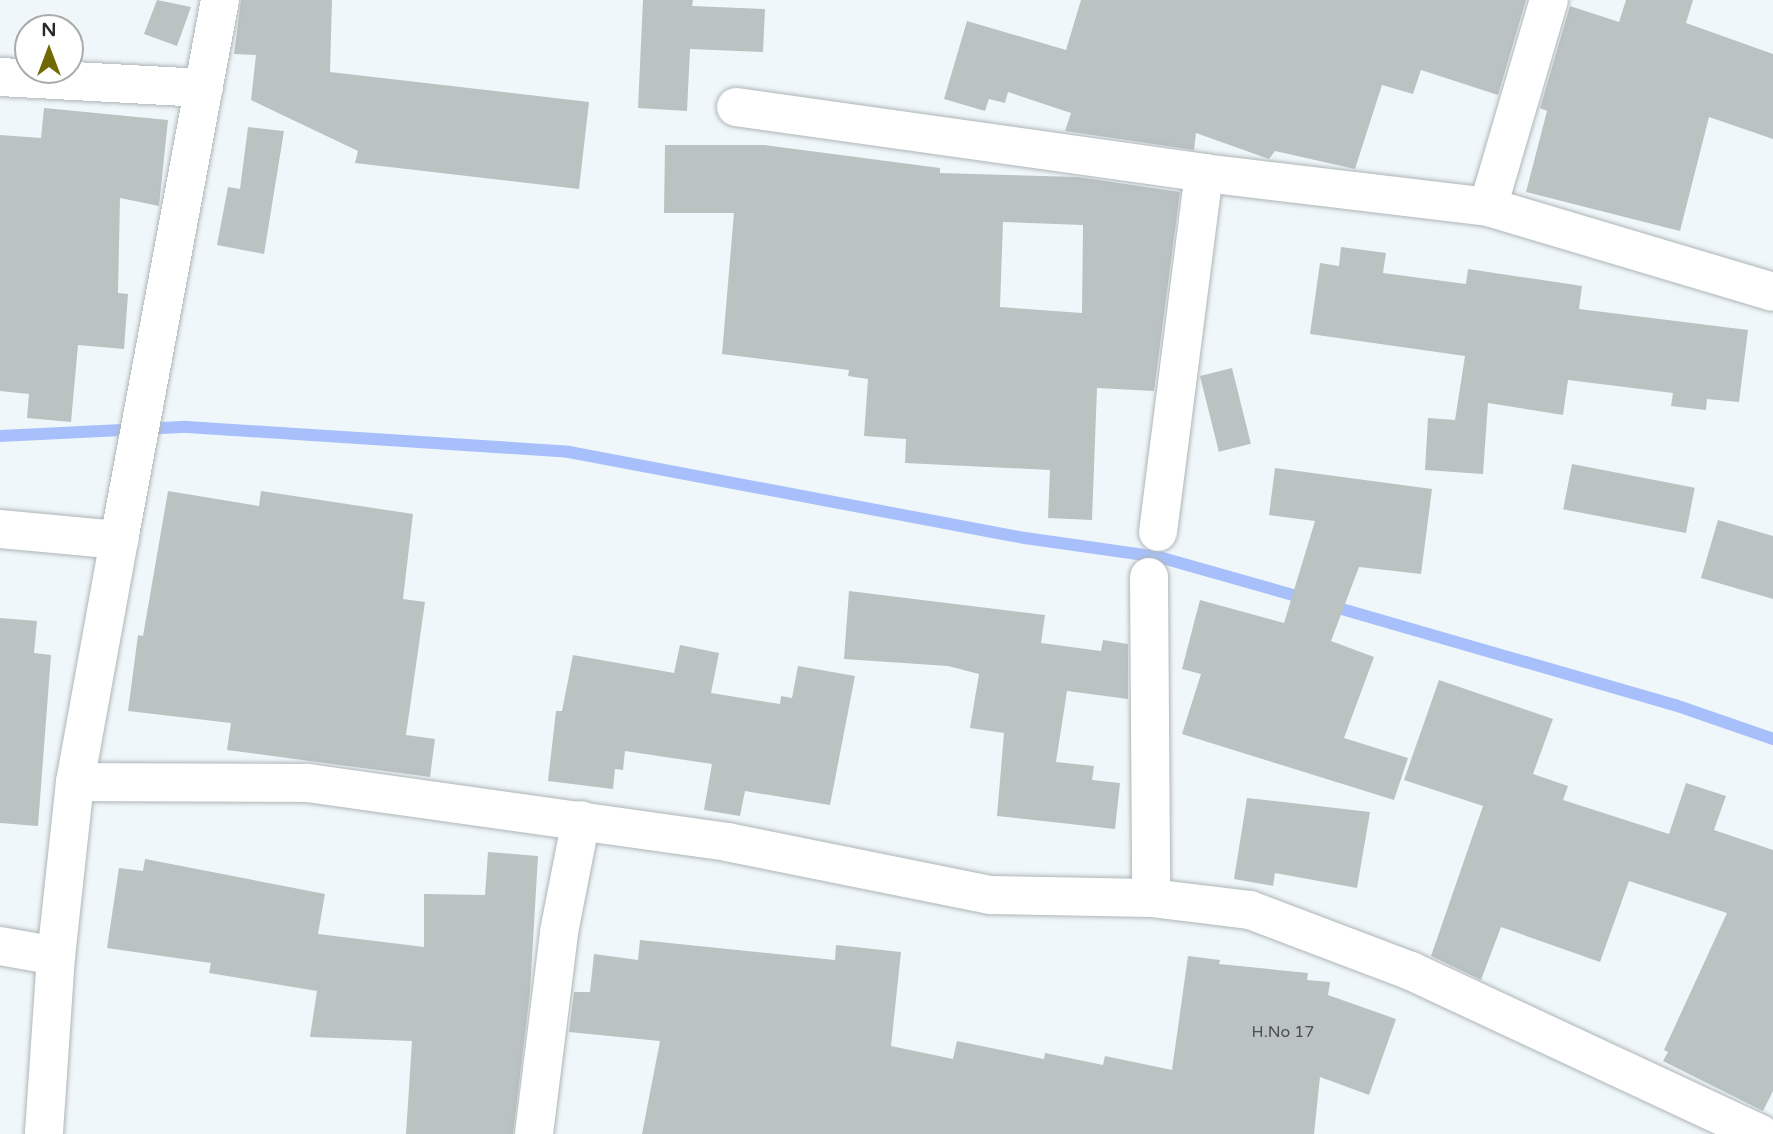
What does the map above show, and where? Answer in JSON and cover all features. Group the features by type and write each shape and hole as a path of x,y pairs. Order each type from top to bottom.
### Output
{"street":[{"path":"44,1134 56,956 75,782 220,0"},
{"path":"1488,207 1549,0"},
{"path":"0,77 204,88"},
{"path":"736,107 1204,173 1488,207 1773,292"},
{"path":"1158,532 1204,173"},
{"path":"0,528 119,540"},
{"path":"1149,577 1151,898"},
{"path":"75,782 308,783 727,842 991,895 1151,898 1250,910 1411,971 1760,1134"},
{"path":"534,1134 559,932 580,820"},
{"path":"0,946 56,956"}],"building":[{"path":"157,0 191,7 177,46 144,34"},
{"path":"241,0 332,0 330,72 589,102 579,189 355,163 358,151 251,100 256,55 234,54"},
{"path":"643,0 693,0 692,6 765,9 763,52 690,49 687,111 638,108"},
{"path":"1081,0 1526,0 1498,95 1421,70 1413,94 1382,85 1355,169 1275,151 1269,159 1196,133 1194,150 1065,131 1071,113 1008,92 1005,103 989,99 985,111 944,99 967,21 1066,50"},
{"path":"1626,0 1693,0 1686,23 1773,54 1773,139 1709,117 1680,231 1526,192 1547,111 1540,108 1570,6 1619,22"},
{"path":"44,108 168,120 159,206 120,198 118,293 128,294 124,349 78,345 71,422 27,418 29,394 0,391 0,135 41,138"},
{"path":"248,127 284,131 264,254 217,245 228,187 240,189"},
{"path":"665,145 764,145 940,168 940,173 1078,177 1180,192 1154,391 1097,388 1092,520 1048,518 1050,470 905,463 906,439 864,436 868,379 848,376 849,370 722,354 734,213 664,213","holes":["1003,222 1083,225 1082,313 1000,307"]},
{"path":"1341,247 1386,253 1383,273 1466,284 1468,269 1582,286 1579,309 1748,330 1739,402 1707,399 1706,410 1671,406 1673,393 1568,380 1563,415 1488,403 1483,474 1425,470 1428,418 1455,420 1465,356 1310,334 1320,263 1339,266"},
{"path":"1232,368 1251,444 1219,452 1200,376"},
{"path":"1572,464 1695,488 1686,533 1563,509"},
{"path":"1275,468 1432,489 1421,574 1359,567 1331,641 1374,657 1344,738 1408,758 1394,800 1182,734 1201,674 1182,669 1200,600 1284,623 1315,521 1269,515"},
{"path":"168,491 259,506 261,491 413,514 403,599 425,602 406,735 435,739 430,777 227,750 231,723 128,711 138,635 143,636"},
{"path":"1718,520 1773,536 1773,599 1701,578"},
{"path":"849,591 1045,615 1041,643 1101,651 1103,640 1128,644 1128,699 1067,691 1056,762 1094,766 1092,780 1120,783 1115,829 997,816 1004,733 970,728 979,674 948,666 844,659"},
{"path":"0,618 37,621 34,653 51,655 38,826 0,823"},
{"path":"680,645 719,653 711,693 780,704 781,696 792,698 798,666 855,676 830,805 745,791 740,816 704,810 712,764 625,751 623,770 615,769 613,789 548,781 556,711 562,711 573,655 674,673"},
{"path":"1439,680 1553,719 1533,774 1568,786 1563,800 1669,834 1686,783 1726,796 1714,830 1773,850 1773,1091 1763,1111 1663,1061 1668,1052 1664,1050 1727,913 1629,881 1600,962 1501,927 1481,980 1431,956 1483,806 1404,780"},
{"path":"1247,798 1370,812 1357,888 1275,873 1273,886 1234,879"},
{"path":"488,852 538,856 530,992 513,1134 406,1134 412,1041 310,1037 317,991 209,973 211,963 107,948 119,868 143,871 145,859 325,894 318,934 424,947 424,894 485,895"},
{"path":"640,940 835,960 836,945 901,952 891,1046 953,1059 957,1041 1044,1059 1045,1053 1103,1065 1105,1056 1172,1070 1188,956 1220,960 1219,964 1308,973 1307,980 1330,982 1328,995 1396,1019 1369,1095 1320,1077 1314,1134 642,1134 660,1041 569,1032 574,992 590,992 594,954 638,960"}],"waterway":[{"path":"0,436 187,427 569,452 1025,538 1159,557 1307,599"},
{"path":"1328,605 1675,705 1773,739"}]}
